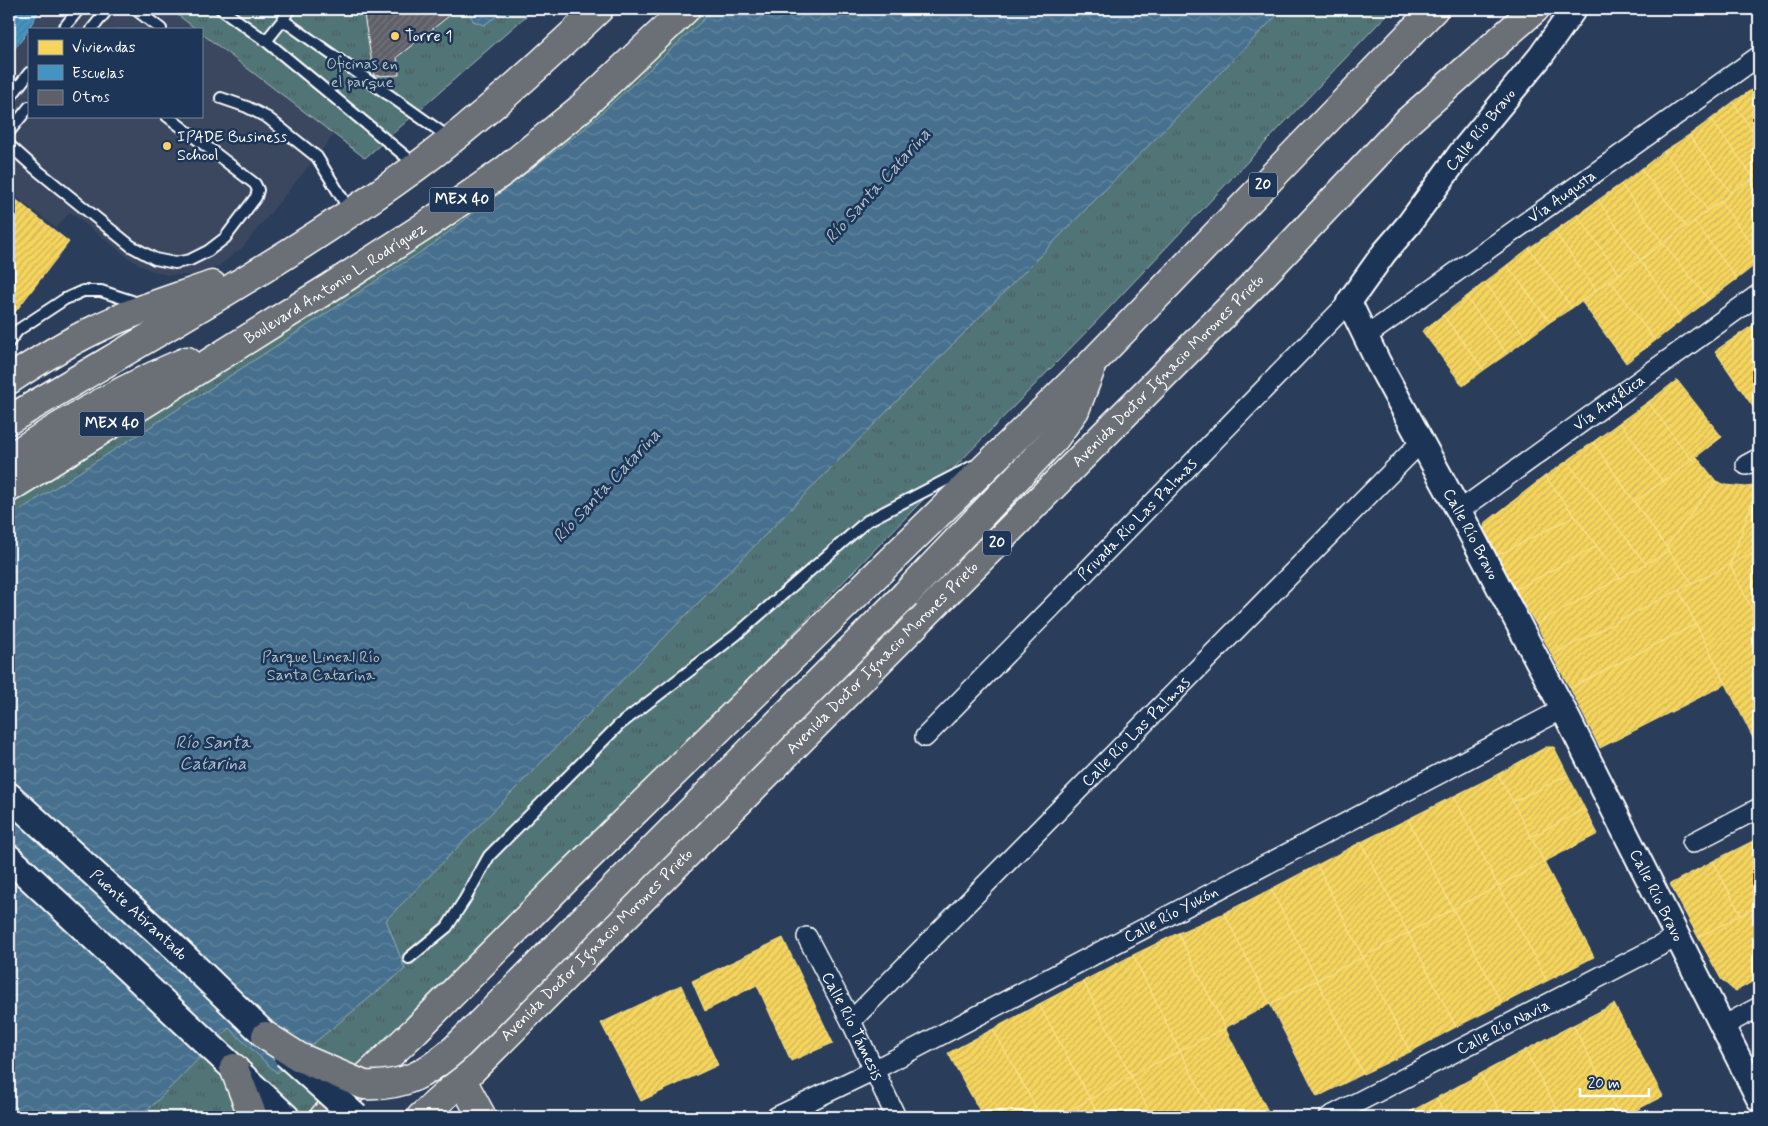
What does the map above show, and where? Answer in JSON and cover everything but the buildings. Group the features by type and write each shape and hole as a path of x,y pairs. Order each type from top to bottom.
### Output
{"main road":[{"path":"9,420 268,266 351,213 451,139 543,62 599,9"},
{"name":"Boulevard Antonio L. Rodríguez","path":"9,488 425,226 504,172 580,109 686,9"},
{"name":"20","path":"324,1117 416,1030 569,876 1093,362 1434,9"},
{"name":"Avenida Doctor Ignacio Morones Prieto","path":"421,1117 462,1080 1260,279 1408,121 1535,9"},
{"path":"9,380 95,329 149,307 268,266"},
{"path":"9,458 46,433 104,400 156,374 189,361 215,360"},
{"path":"266,1036 299,1057 364,1085 376,1086 403,1082 419,1076 433,1067 456,1048 906,594 1054,438 1075,410 1093,362"},
{"name":"Puente Atirantado","path":"9,796 170,943 266,1036 356,1117"},
{"path":"9,858 286,1117"},
{"path":"234,1068 253,1117"},
{"path":"462,1080 482,1117"}],"street":[{"name":"Calle Río Bravo","path":"1574,9 1540,56 1460,154 1349,302 1365,337 1459,510 1563,709 1759,1099"},
{"name":"Vía Augusta","path":"1365,337 1759,56"},
{"name":"Vía Angélica","path":"1459,510 1759,294"},
{"name":"Privada Río Las Palmas","path":"925,737 1349,302"},
{"name":"Calle Río Las Palmas","path":"850,1021 1421,442"},
{"name":"Calle Río Yukón","path":"776,1117 874,1070 1563,709"},
{"path":"1692,844 1759,808"},
{"name":"Calle Río Támesis","path":"808,937 896,1117"},
{"name":"Calle Río Navia","path":"1329,1117 1677,937"},
{"path":"1723,1026 1759,1007"}],"lane":[{"path":"64,28 79,9"},
{"path":"93,28 108,9"},
{"path":"135,9 160,28"},
{"path":"221,9 266,41 417,166"},
{"path":"266,41 283,20 289,9"},
{"path":"283,20 451,139"},
{"path":"9,99 28,74"},
{"path":"221,98 247,107 268,118 317,157 351,213"},
{"path":"9,132 28,108"},
{"path":"9,145 131,246 155,259 175,262 190,260 208,251 225,238 256,197 257,187 170,118"},
{"path":"9,342 18,330 65,299 82,291 102,291 149,307"},
{"path":"410,958 447,927 489,856 619,725 736,636 867,521 1002,451"}],"shaded area":[{"name":"IPADE Business School","path":"9,9 170,9 195,28 28,28 28,118 202,118 202,34 334,135 242,248 219,266 194,275 167,275 149,270 131,260 70,212 56,228 9,191"}],"green space":[{"name":"Oficinas en el parque","path":"170,9 534,9 365,158 202,34 202,28 195,28"},
{"name":"Río Santa Catarina","path":"684,9 1392,9 1091,327 743,685 321,1108 308,1117 9,1117 9,498 483,192"}],"water":[{"path":"468,9 506,9 484,25 473,21"},
{"name":"Río Santa Catarina","path":"715,9 1283,9 386,920 405,969 277,1073 229,1028 150,1108 133,1117 9,1117 9,517 433,244 584,129"}],"place":[{"name":"Torre 1","path":"395,36"},
{"name":"IPADE Business School","path":"167,146"}],"park label":[{"name":"Parque Lineal Río Santa Catarina","path":"321,666"}]}
